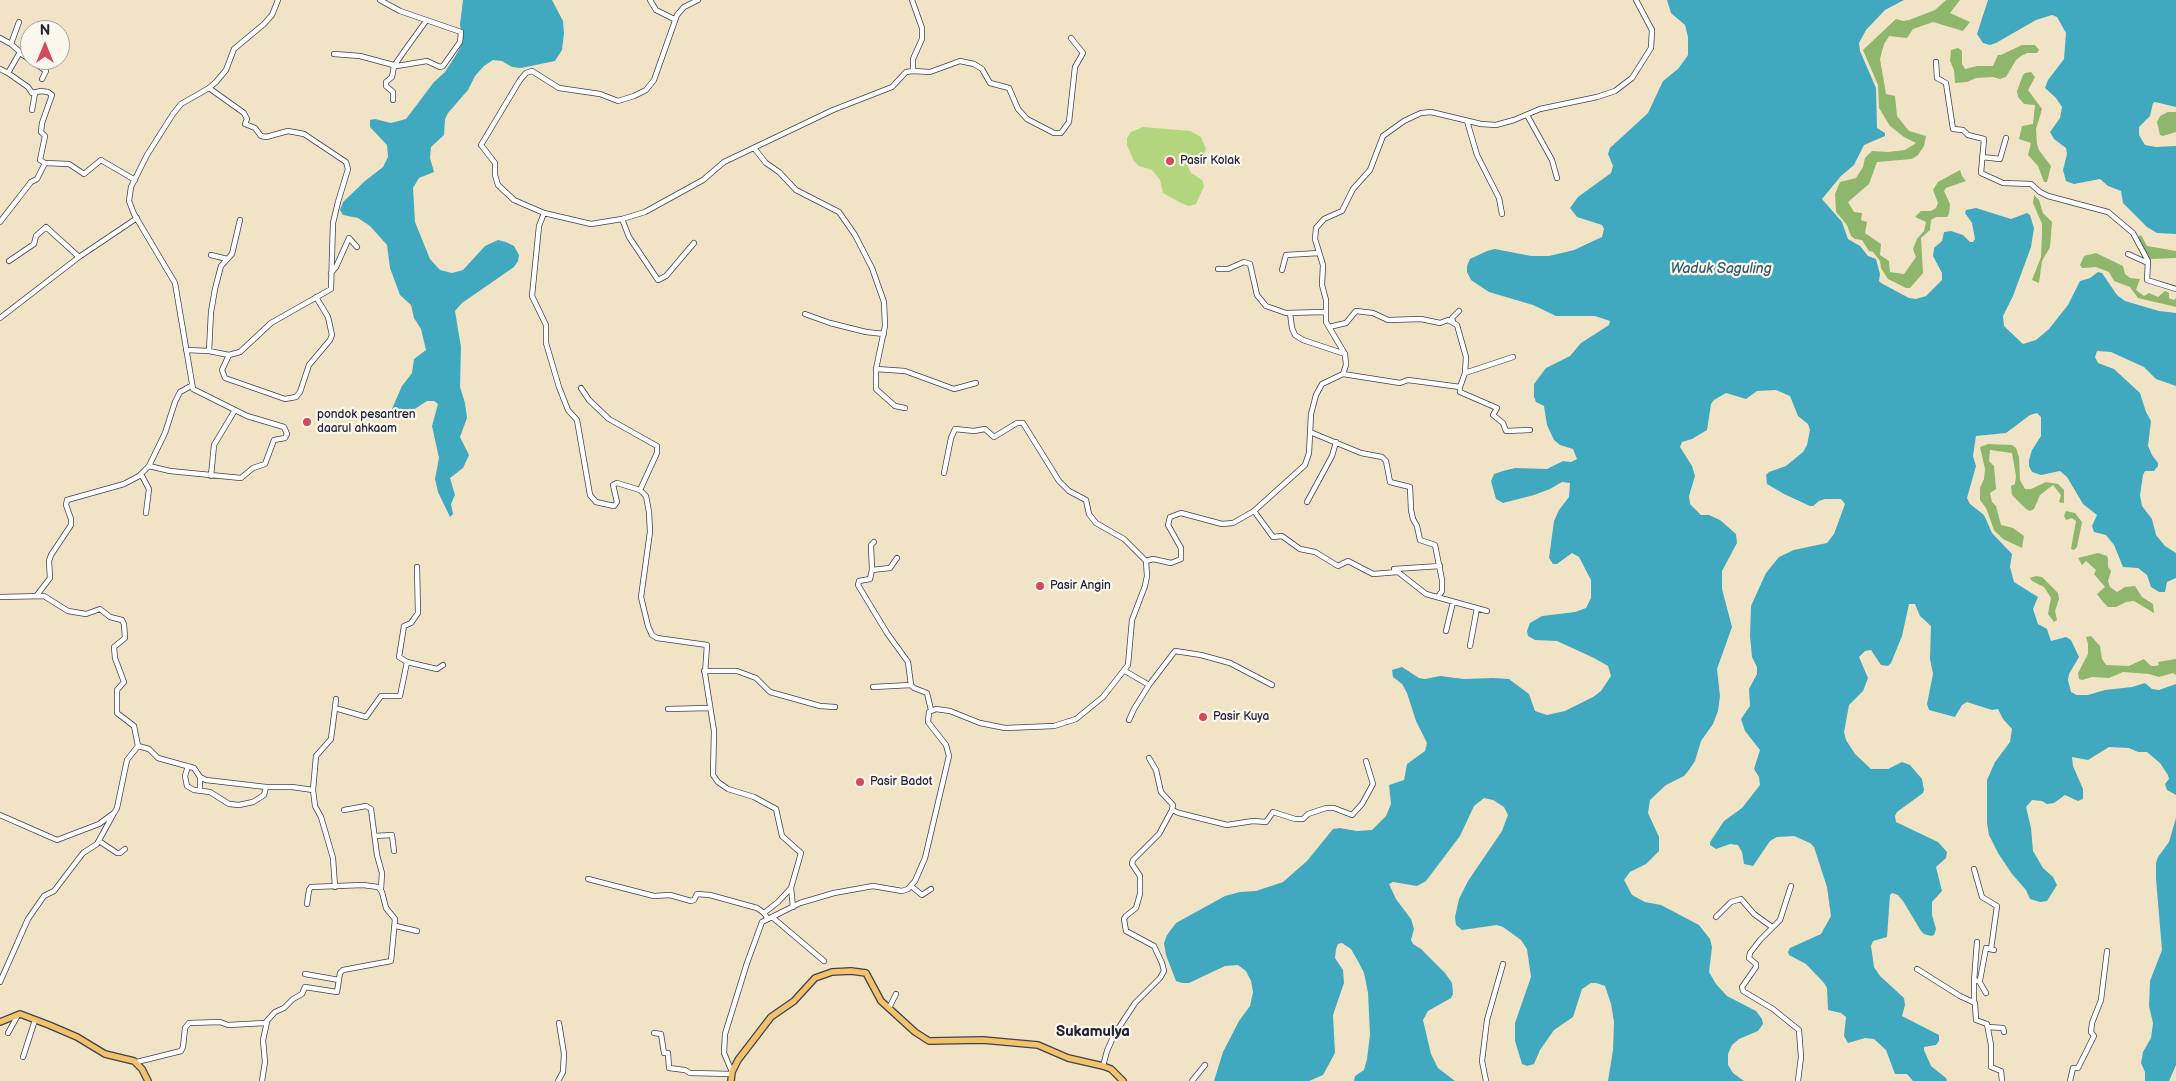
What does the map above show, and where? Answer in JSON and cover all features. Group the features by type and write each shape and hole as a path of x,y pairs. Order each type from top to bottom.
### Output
{"main road":[{"path":"731,1081 732,1073 743,1052 766,1022 794,1001 812,981 821,975 845,971 866,973 878,998 915,1032 929,1041 983,1040 1038,1045 1068,1058 1111,1069 1123,1081"},
{"path":"0,1022 18,1015 35,1020 77,1037 105,1054 128,1058 137,1062 148,1081"}],"street":[{"path":"149,466 170,472 242,478 253,468 265,464 274,440 284,438 287,434 284,427 256,420 195,391 191,386 175,283 129,201 130,191 151,148 175,110 181,104 209,88 226,70 234,49 272,15 278,0"},
{"path":"334,54 360,56 394,66 408,66 428,61 440,67 443,66 460,42 461,33 400,12 380,0"},
{"path":"650,0 656,10 674,19"},
{"path":"698,0 684,7 674,19 654,80 646,90 627,99 618,101 592,92 559,88 532,71 526,73 481,144 495,163 495,175 498,185 514,200 544,213 583,224 600,224 622,219 651,209 703,180 719,165 833,110 887,89 896,84 906,72 930,72 960,61 974,64 982,69 990,83 1008,88 1018,109 1026,120 1054,133 1061,133 1069,122 1075,67 1083,53 1071,38"},
{"path":"912,0 922,31 922,39 913,59 913,71"},
{"path":"1343,374 1346,365 1345,354 1329,327 1325,312 1326,300 1322,285 1324,269 1315,238 1316,228 1324,219 1342,211 1353,189 1370,170 1383,136 1421,112 1430,112 1467,121 1496,125 1540,109 1607,94 1622,87 1632,78 1649,54 1653,36 1650,26 1636,0"},
{"path":"393,100 393,92 385,84 392,77 394,66 426,21"},
{"path":"12,44 19,22"},
{"path":"0,38 12,44 20,53 8,72"},
{"path":"1936,62 1937,78 1946,83 1953,129 1964,130 1969,135 1984,138 1980,172 1988,177 2013,184 2031,184 2048,196 2108,212 2133,233 2148,263 2146,280 2176,289"},
{"path":"0,69 8,72 35,93"},
{"path":"42,79 46,71 45,70"},
{"path":"186,350 209,351 229,355 240,352 271,323 331,289 333,228 338,202 348,169 347,164 310,138 296,132 284,131 266,137 261,136 257,129 246,124 247,119 244,113 209,88"},
{"path":"35,93 41,91 52,95 41,132 44,136 39,158 45,163 69,164 84,174 101,160 135,180"},
{"path":"32,110 35,93"},
{"path":"1527,115 1552,160 1557,178"},
{"path":"1467,121 1477,155 1499,198 1502,214"},
{"path":"1982,157 2000,159 2006,138"},
{"path":"754,148 766,163 779,172 796,190 834,209 844,217 872,268 882,293 885,309 884,334 876,369 875,385 878,391 894,406 905,408"},
{"path":"0,222 31,182 37,179 45,163"},
{"path":"544,213 539,226 532,296 546,325 546,343 559,387 568,410 577,420 590,494 596,502 614,506 616,502 613,488 615,483 640,490 646,496 649,512 649,539 641,597 648,626 655,638 707,645 704,671 714,728 712,762 714,778 728,789 754,796 776,809 782,836 800,853 791,888 793,907"},
{"path":"0,318 78,257 137,218"},
{"path":"622,219 629,238 658,280 666,276 694,244"},
{"path":"209,351 215,289 221,266 232,254 240,220"},
{"path":"9,261 34,244 36,236 46,227 78,257"},
{"path":"331,272 336,267 349,238 358,248"},
{"path":"1282,270 1285,256 1319,253"},
{"path":"2128,254 2148,263"},
{"path":"212,255 227,259"},
{"path":"1218,269 1228,269 1244,262 1250,264 1257,295 1262,302 1272,308 1290,313 1325,312"},
{"path":"229,355 222,370 225,378 285,399 296,397 300,392 309,365 330,340 332,334 328,317 316,297"},
{"path":"1329,327 1346,323 1356,311 1373,313 1388,320 1421,319 1440,323 1445,319 1453,322 1457,325 1466,357 1465,373 1460,392 1497,408 1493,415 1503,424 1506,431 1530,430"},
{"path":"1453,322 1452,318 1459,311"},
{"path":"1290,313 1295,335 1302,340 1345,354"},
{"path":"805,314 830,323 866,332 884,334"},
{"path":"1465,373 1513,357"},
{"path":"876,369 905,371 954,389 976,383"},
{"path":"1146,561 1152,559 1171,563 1181,559 1181,548 1168,525 1168,519 1172,515 1181,513 1212,522 1228,524 1240,520 1254,511 1305,465 1309,453 1311,414 1318,389 1326,382 1343,374 1400,383 1408,380 1460,387"},
{"path":"37,596 51,575 49,561 51,555 71,525 71,518 66,505 67,500 124,484 141,474 149,466 165,433 180,392 191,386"},
{"path":"581,388 609,419 649,440 656,446 656,453 640,490"},
{"path":"211,476 214,446 235,410"},
{"path":"931,710 950,711 995,727 1054,726 1076,719 1103,697 1125,671 1130,660 1132,620 1147,576 1146,561 1124,539 1096,523 1089,514 1086,500 1069,491 1059,482 1023,423 1017,423 994,437 985,429 974,431 955,429 951,438 944,473"},
{"path":"1310,432 1361,453 1384,459 1390,482 1410,487 1412,516 1417,526 1420,540 1435,544 1440,566 1442,589 1438,598"},
{"path":"1307,502 1332,456 1336,442"},
{"path":"141,474 149,489 146,513"},
{"path":"1254,511 1274,537 1282,536 1300,549 1315,552 1338,566 1346,560 1373,574 1398,572 1426,594 1486,611"},
{"path":"874,542 871,545 872,570 870,579 859,581 858,585 887,633 908,662 911,685"},
{"path":"872,570 890,568 897,558"},
{"path":"1391,572 1396,569 1440,566"},
{"path":"416,567 418,613 411,623 404,626 399,655 400,658 407,662 438,670 443,665"},
{"path":"0,597 47,597 68,611 88,614 100,610 110,618 122,620 125,638 114,648 115,658 124,682 117,690 117,713 134,726 138,746 127,760 114,813 99,841 93,848 83,854 54,891 44,896 28,919 0,982"},
{"path":"1446,631 1453,602"},
{"path":"1470,646 1477,608"},
{"path":"1129,720 1149,685 1175,651 1202,654 1230,664 1272,685"},
{"path":"335,708 366,717 381,696 400,696 407,662"},
{"path":"704,671 737,671 756,678 770,692 820,706 835,708"},
{"path":"1125,671 1149,685"},
{"path":"654,1033 661,1034 664,1052 668,1053 670,1068 685,1070 690,1073 732,1073 723,1045 727,1022 762,922 816,898 854,888 873,886 902,891 911,886 925,858 948,762 946,745 928,722 928,714 931,710 927,693 911,685 873,687"},
{"path":"335,887 333,858 321,817 315,806 312,790 316,756 332,737 336,698"},
{"path":"668,709 709,708"},
{"path":"138,746 149,749 158,758 195,769 200,777 206,780 312,790"},
{"path":"1103,1066 1114,1035 1135,1003 1160,978 1164,971 1154,946 1126,931 1124,919 1136,908 1140,894 1140,876 1133,866 1132,860 1159,834 1173,805 1161,792 1156,770 1149,758"},
{"path":"1172,810 1178,814 1227,825 1253,821 1266,822 1273,812 1295,819 1302,819 1312,812 1334,808 1352,815 1362,804 1373,784 1366,761"},
{"path":"188,766 185,776 187,786 194,790 210,792 230,804 248,804 261,798 266,787"},
{"path":"200,777 200,791"},
{"path":"262,1081 265,1062 263,1040 267,1022 275,1012 284,1008 290,1001 302,994 304,986 335,992 339,989 340,973 343,970 391,961 396,926 395,917 386,908 381,889 382,873 370,808 366,806 344,810"},
{"path":"0,815 57,840 99,824 114,813"},
{"path":"374,836 392,835 394,851"},
{"path":"99,841 120,854 124,849"},
{"path":"1974,869 1982,897 1998,906 1990,949 1977,981"},
{"path":"588,879 654,896 668,894 690,901 694,900 697,894 707,894 757,908 824,961"},
{"path":"307,904 310,887 372,885 381,889"},
{"path":"911,886 922,895 931,889"},
{"path":"1791,886 1781,918 1750,953 1749,958 1756,964 1756,967 1742,987 1743,990 1773,1009 1799,1030 1801,1057 1798,1081"},
{"path":"764,913 791,888"},
{"path":"1716,917 1731,902 1741,899 1754,914 1772,927"},
{"path":"396,926 417,930"},
{"path":"1990,949 1976,944 1977,981 1974,1002 1977,1021 1987,1024 1988,1027 1991,1045 1990,1067 2001,1071 2002,1081"},
{"path":"2070,1081 2073,1068 2078,1068 2094,1036 2091,1032 2092,1023 2101,1000 2107,951"},
{"path":"1486,1081 1482,1061 1487,1020 1503,964"},
{"path":"1917,969 1963,998 1974,1002"},
{"path":"305,974 339,980"},
{"path":"1977,981 1986,993"},
{"path":"889,1008 896,994"},
{"path":"8,1033 18,1015"},
{"path":"23,1056 35,1020"},
{"path":"137,1062 182,1050 185,1028 189,1023 220,1022 229,1025 267,1022"},
{"path":"558,1081 563,1072 564,1054 559,1023"},
{"path":"1988,1027 2003,1028 2004,1032"},
{"path":"1192,1081 1205,1065"}],"green space":[{"path":"1946,0 1960,0 1950,13 1970,22 1963,31 1933,22 1913,29 1907,38 1889,36 1884,44 1880,59 1886,94 1895,96 1897,116 1909,131 1926,136 1924,146 1918,155 1912,159 1877,162 1869,184 1848,202 1854,212 1862,213 1861,220 1867,222 1865,233 1881,244 1880,255 1889,261 1890,272 1904,274 1916,257 1913,249 1917,239 1924,231 1926,222 1915,217 1921,211 1931,211 1936,208 1938,203 1933,190 1938,182 1960,170 1966,181 1946,188 1944,191 1950,204 1949,214 1947,217 1936,217 1931,220 1930,230 1921,238 1923,273 1910,288 1906,288 1888,279 1881,268 1880,261 1873,252 1869,251 1862,240 1851,236 1847,225 1836,212 1835,194 1840,182 1856,178 1863,167 1865,158 1872,151 1905,150 1916,143 1904,137 1890,126 1879,108 1878,85 1863,50 1896,19 1909,20 1935,10"},
{"path":"2022,45 2035,45 2039,50 2037,53 2027,53 2016,60 2006,77 2000,79 1993,77 1976,78 1967,82 1955,83 1954,70 1950,61 1951,50 1958,48 1962,51 1962,64 1965,69 1977,66 1993,66 1998,55"},
{"path":"2031,72 2035,77 2028,90 2042,109 2036,129 2037,144 2039,150 2051,166 2047,182 2044,182 2038,166 2028,155 2031,143 2019,139 2022,126 2033,124 2035,105 2024,104 2018,97 2017,91 2023,75"},
{"path":"2168,112 2176,112 2176,132 2163,136 2160,135 2157,122 2160,116"},
{"path":"1143,127 1190,131 1201,137 1206,149 1200,161 1188,167 1191,173 1202,180 1204,186 1196,204 1189,206 1163,193 1160,180 1152,170 1139,166 1134,161 1127,145 1127,138 1131,132"},
{"path":"2034,195 2039,200 2043,213 2052,222 2050,247 2042,261 2039,283 2032,280 2041,257 2042,234 2042,224 2033,203"},
{"path":"2141,235 2147,246 2176,251 2176,258 2150,259 2138,237"},
{"path":"2096,253 2123,266 2125,274 2130,278 2140,279 2136,290 2144,296 2149,293 2158,297 2165,291 2169,293 2169,298 2174,300 2176,298 2176,307 2138,298 2130,287 2114,281 2109,272 2096,267 2082,268 2080,265 2084,256"},
{"path":"1988,444 2012,445 2016,448 2019,457 2020,480 2025,489 2031,489 2046,482 2058,484 2064,490 2064,503 2059,502 2061,495 2053,485 2040,495 2034,509 2030,511 2026,509 2012,495 2011,486 2015,484 2016,476 2012,453 1990,450 1989,461 1994,466 1996,489 1990,493 1992,502 1996,506 2001,525 2013,528 2024,536 2022,548 2003,539 1994,530 1986,508 1980,500 1980,488 1984,479 1985,469 1980,447"},
{"path":"2066,511 2075,513 2082,522 2077,547 2074,550 2071,549 2076,521 2072,518 2066,520 2064,516"},
{"path":"2098,553 2107,556 2108,567 2111,571 2108,581 2110,587 2117,592 2125,587 2135,586 2142,597 2153,604 2154,613 2134,601 2126,602 2116,607 2108,607 2103,602 2097,594 2105,587 2094,574 2096,570 2086,561 2082,565 2078,558"},
{"path":"2042,577 2058,593 2059,599 2055,611 2057,620 2054,622 2048,614 2051,598 2044,587 2030,578"},
{"path":"2091,636 2100,646 2102,659 2106,665 2129,666 2144,659 2151,666 2155,666 2159,665 2158,662 2176,659 2176,675 2173,673 2159,677 2149,674 2123,672 2109,678 2092,677 2079,679 2078,673 2088,654 2086,637"}],"water":[{"path":"463,0 552,0 563,21 564,33 562,50 555,61 521,68 512,67 502,61 493,60 484,66 475,76 468,90 448,113 445,119 444,135 431,147 430,158 434,172 419,178 413,188 415,222 430,259 440,270 452,273 463,270 485,246 498,240 514,246 519,255 514,267 462,303 455,311 461,347 460,387 467,418 460,437 469,455 463,468 450,478 455,495 451,504 453,514 450,517 438,492 435,479 439,458 432,426 438,404 434,401 427,401 407,414 400,416 396,416 391,411 402,386 412,373 414,359 426,350 421,329 414,318 411,305 400,295 390,268 387,245 370,226 358,218 343,215 340,210 343,202 383,167 388,157 387,145 370,127 370,120 375,119 391,123 406,119 434,82 445,72 456,55 462,44 460,24"},
{"name":"Waduk Saguling","path":"1667,0 1904,0 1885,10 1866,30 1859,43 1860,51 1876,88 1877,128 1885,133 1885,136 1864,145 1854,165 1841,176 1822,199 1842,222 1848,239 1860,246 1868,256 1876,259 1880,274 1879,281 1881,283 1909,298 1916,299 1926,296 1942,280 1942,273 1933,256 1934,248 1942,241 1944,232 1951,231 1963,235 1970,242 1973,242 1975,239 1972,223 1965,213 1966,210 1976,208 2011,219 2027,213 2030,215 2034,228 2031,247 2013,296 2003,316 2004,326 2023,344 2036,340 2049,329 2068,305 2080,281 2090,278 2098,272 2102,273 2117,295 2125,301 2159,311 2176,313 2176,386 2156,379 2144,367 2111,352 2097,351 2095,357 2098,363 2114,369 2140,393 2151,421 2148,446 2158,466 2154,471 2145,471 2140,495 2142,506 2152,519 2156,535 2165,546 2176,553 2176,578 2167,582 2165,592 2159,592 2151,587 2147,575 2138,568 2123,567 2114,545 2106,535 2094,532 2092,526 2097,515 2083,504 2067,477 2060,471 2041,475 2032,472 2029,460 2032,450 2041,436 2041,417 2037,413 2030,415 2006,433 1976,436 1973,456 1976,466 1967,498 1970,504 1984,515 1992,533 2012,554 2010,567 2014,582 2038,597 2033,609 2038,624 2047,629 2051,641 2066,637 2071,640 2079,657 2069,674 2068,680 2071,692 2077,695 2088,695 2145,683 2152,689 2159,690 2176,684 2176,795 2167,790 2165,784 2169,779 2168,775 2160,763 2147,752 2138,752 2129,748 2109,747 2088,760 2072,757 2073,766 2083,789 2083,799 2078,801 2065,795 2054,803 2047,804 2042,801 2032,800 2026,807 2031,828 2033,851 2043,868 2053,877 2057,885 2047,901 2040,902 2030,899 2026,890 2012,874 1998,853 1989,835 1987,823 1987,780 1995,762 2010,742 2012,729 2003,719 1998,709 1992,710 1967,702 1962,705 1955,717 1929,710 1927,704 1933,674 1930,659 1931,626 1920,616 1915,604 1909,604 1902,636 1891,663 1888,666 1881,665 1871,650 1865,651 1859,657 1868,678 1863,691 1849,705 1844,732 1846,740 1855,754 1871,769 1888,769 1902,762 1910,765 1922,779 1924,790 1923,793 1897,812 1895,816 1896,822 1938,842 1947,852 1946,858 1936,867 1942,891 1932,902 1932,915 1936,929 1934,935 1924,934 1921,931 1903,901 1898,895 1892,893 1890,895 1887,937 1873,941 1871,946 1874,967 1880,976 1904,998 1905,1005 1902,1016 1939,1035 1939,1041 1936,1045 1924,1047 1924,1050 1931,1066 1946,1078 1947,1081 1913,1081 1907,1074 1895,1074 1886,1050 1874,1039 1865,1038 1848,1043 1844,1036 1846,1017 1841,1013 1828,1010 1827,988 1824,983 1806,964 1789,955 1788,952 1790,948 1821,934 1831,916 1827,887 1814,847 1810,843 1794,836 1777,837 1770,841 1753,866 1744,864 1742,852 1738,845 1730,844 1716,849 1710,845 1710,842 1724,821 1742,808 1760,785 1759,777 1754,769 1760,750 1745,731 1741,719 1750,706 1749,689 1757,674 1757,667 1752,657 1750,636 1751,606 1766,573 1779,557 1794,550 1827,543 1834,534 1845,504 1841,499 1825,499 1810,506 1767,484 1766,475 1769,472 1786,466 1803,452 1807,445 1810,430 1808,424 1798,416 1790,396 1776,390 1757,391 1746,399 1726,393 1711,404 1707,430 1692,439 1682,442 1680,447 1692,466 1695,476 1689,496 1690,504 1701,515 1709,515 1720,520 1736,534 1737,543 1722,571 1722,589 1732,627 1717,669 1720,696 1718,711 1713,724 1701,741 1695,761 1689,770 1684,776 1666,785 1650,800 1648,813 1659,837 1659,851 1646,864 1630,872 1624,880 1632,895 1645,902 1661,905 1699,925 1710,939 1712,947 1709,972 1716,984 1727,996 1756,1011 1762,1019 1763,1024 1758,1031 1739,1039 1732,1045 1728,1054 1728,1065 1733,1073 1744,1081 1608,1081 1613,1050 1614,1022 1605,986 1596,983 1591,983 1582,989 1573,1017 1554,1030 1540,1050 1534,1064 1527,1066 1522,1064 1515,1041 1515,1023 1531,977 1527,949 1521,940 1503,927 1497,925 1462,930 1456,925 1455,917 1459,899 1468,881 1502,831 1508,815 1504,807 1493,800 1484,798 1474,806 1460,836 1426,881 1417,886 1393,882 1389,884 1396,899 1411,919 1414,929 1411,940 1413,944 1421,949 1445,973 1452,983 1453,994 1451,998 1428,1011 1423,1020 1431,1054 1438,1068 1455,1081 1354,1081 1355,1076 1364,1070 1367,1059 1370,1035 1368,993 1364,973 1359,963 1351,949 1342,943 1338,944 1335,958 1343,970 1344,983 1333,1015 1335,1053 1323,1075 1309,1081 1214,1081 1223,1052 1239,1021 1250,1006 1253,992 1251,981 1246,971 1238,965 1225,966 1189,983 1176,981 1166,955 1164,943 1167,935 1176,923 1225,896 1240,892 1256,891 1283,882 1307,861 1333,829 1372,830 1386,816 1391,804 1389,785 1404,780 1407,764 1425,751 1427,743 1416,721 1407,693 1402,684 1393,677 1392,670 1402,667 1419,678 1425,679 1440,676 1464,679 1509,679 1529,694 1535,711 1547,715 1565,711 1593,697 1601,691 1611,676 1608,666 1594,658 1557,641 1535,640 1528,636 1527,631 1530,623 1542,616 1575,612 1586,608 1591,598 1591,580 1579,557 1572,553 1557,564 1553,564 1549,558 1554,521 1559,510 1569,497 1570,483 1562,482 1534,495 1503,503 1496,499 1491,481 1494,474 1503,471 1515,468 1547,469 1563,461 1571,462 1577,459 1573,449 1560,445 1554,440 1547,425 1544,406 1536,402 1534,397 1534,384 1546,368 1570,356 1581,343 1609,325 1610,321 1595,316 1556,316 1533,305 1489,292 1471,280 1467,272 1467,266 1470,259 1495,249 1531,256 1549,256 1574,250 1602,237 1604,229 1602,225 1577,217 1570,208 1578,197 1611,173 1613,166 1608,154 1610,148 1648,113 1663,81 1678,69 1688,55 1688,37 1685,25 1671,13"},
{"path":"1988,0 2176,0 2176,107 2153,103 2150,116 2139,127 2139,135 2145,145 2156,147 2176,146 2176,234 2157,233 2147,227 2123,203 2121,191 2108,186 2100,179 2074,184 2066,181 2063,170 2067,154 2066,148 2054,139 2050,132 2060,118 2062,107 2056,98 2045,88 2048,80 2064,59 2066,33 2057,17 2052,15 2036,20 1996,43 1990,45 1983,43 1977,34"},
{"path":"2176,818 2176,1065 2169,1081 2145,1081 2145,1072 2141,1063 2143,1052 2151,1038 2153,1023 2149,1006 2150,981 2162,950 2156,863 2169,842"}],"place":[{"name":"Pasir Kolak","path":"1170,161"},
{"name":"pondok pesantren daarul ahkaam","path":"307,422"},
{"name":"Pasir Angin","path":"1040,586"},
{"name":"Pasir Kuya","path":"1203,717"},
{"name":"Pasir Badot","path":"860,782"}],"district":[{"name":"Sukamulya","path":"1093,1032"}]}
